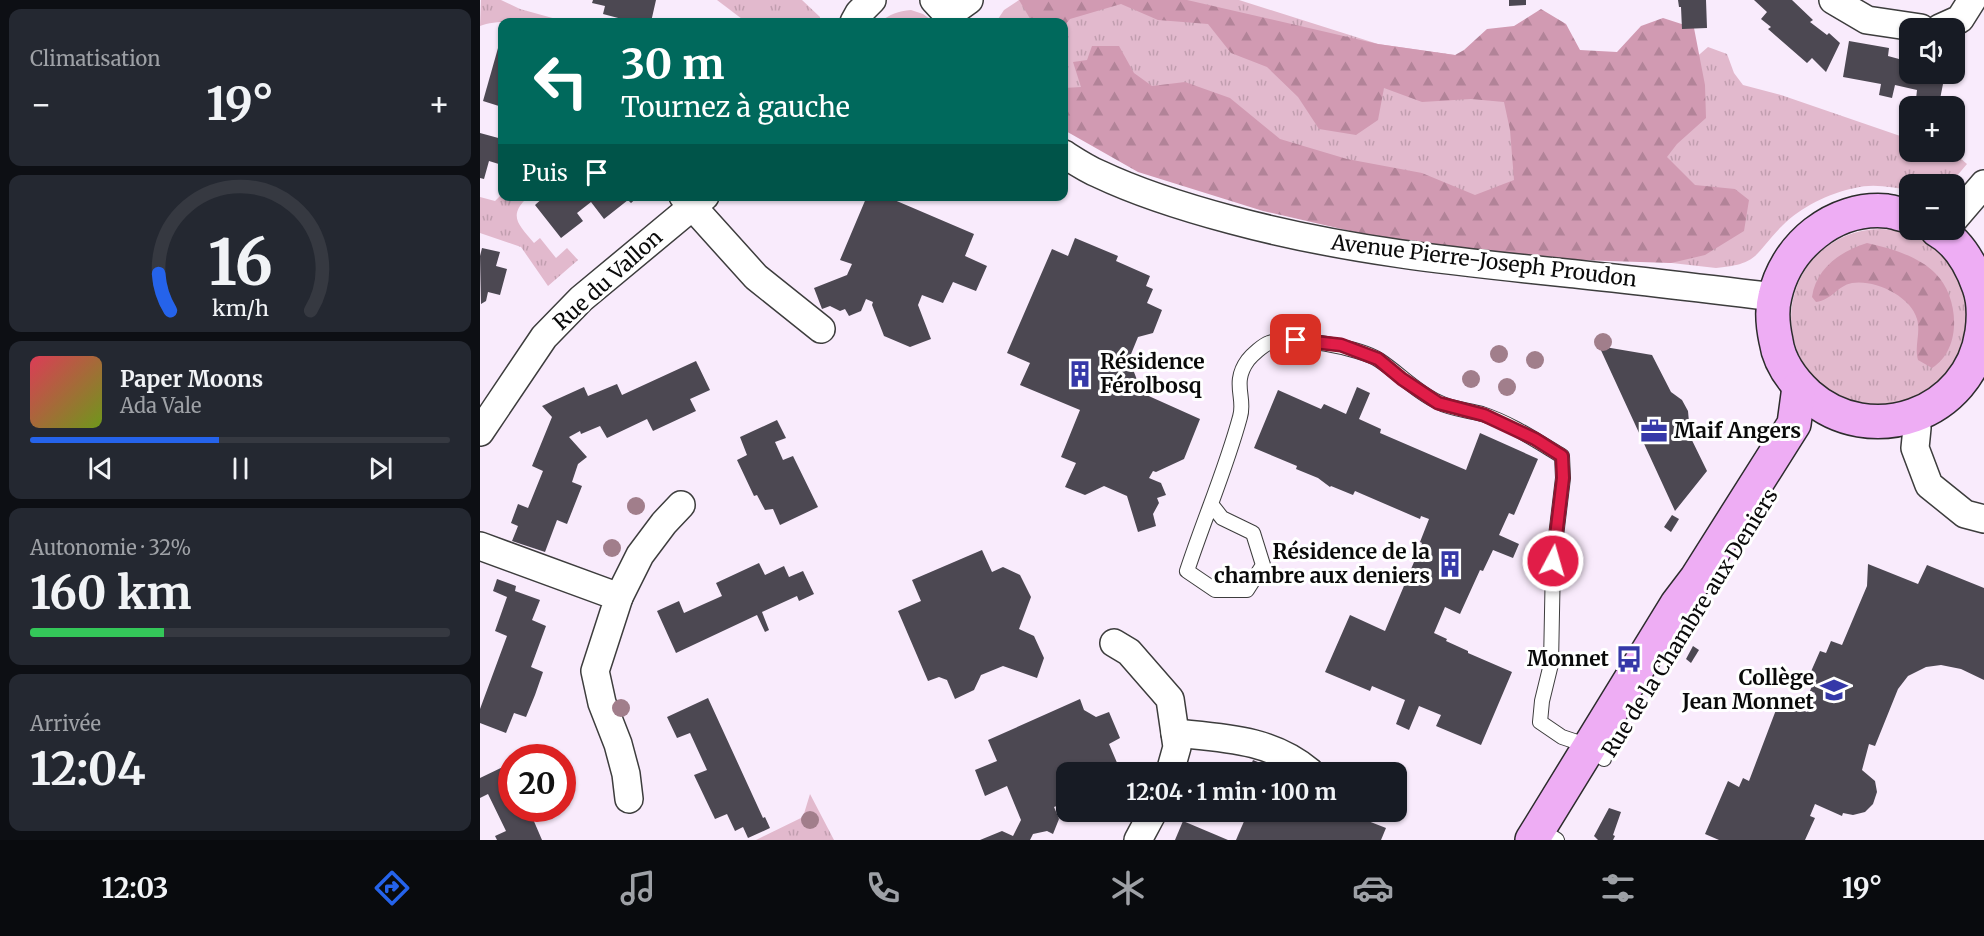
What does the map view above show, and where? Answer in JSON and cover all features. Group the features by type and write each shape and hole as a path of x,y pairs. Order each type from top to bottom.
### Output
{"street":[{"path":"1833,0 1867,20 1899,25"},
{"path":"1961,18 1972,0"},
{"name":"Avenue Pierre-Joseph Proudon","path":"1068,156 1098,174 1186,207 1265,229 1340,245 1474,264 1774,297"},
{"path":"1965,205 1984,184"},
{"name":"Rue du Vallon","path":"480,432 544,338 581,299 692,201"},
{"path":"694,201 756,277 821,329"},
{"path":"1899,214 1887,211 1856,213 1827,224 1803,243 1784,268 1774,297 1773,321 1776,345 1785,368 1799,387 1817,403 1838,414 1856,420 1877,422 1916,415 1948,395 1978,368 1984,318 1981,294 1973,271 1954,240"},
{"name":"Rue de la Chambre aux Deniers","path":"1549,839 1677,604 1696,579 1794,424 1799,387"},
{"name":"Rue de la Chambre aux Deniers","path":"1597,753 1812,434 1838,414"},
{"path":"1916,415 1915,448 1929,485 1965,514 1984,519"},
{"path":"629,799 626,774 618,744 602,703 595,671 619,597 640,555 681,505"},
{"path":"480,546 619,597"},
{"path":"1114,644 1129,652 1170,699 1177,747 1173,762"},
{"path":"1175,733 1256,743 1298,762"},
{"path":"1138,840 1148,822"}],"lane":[{"path":"1211,504 1222,518 1253,533 1263,565 1247,590 1215,590 1187,571 1242,413 1238,384 1248,360 1269,343 1296,340 1341,345 1378,359 1402,379 1438,403 1484,415 1535,439 1562,456 1563,478 1553,561 1551,664 1542,701 1540,722 1562,737 1597,753"}],"green space":[{"path":"481,0 501,0 520,9 553,18 498,18 498,23 480,26"},
{"path":"717,0 802,0 820,17 820,18 741,18"},
{"path":"1019,0 1239,0 1378,44 1670,80 1708,47 1727,54 1734,73 1743,85 1781,95 1899,136 1899,162 1965,162 1967,164 1958,174 1899,174 1899,189 1868,186 1845,190 1825,197 1790,219 1755,256 1741,264 1730,266 1716,268 1512,245 1068,128 1068,18 999,18 1004,10"},
{"path":"1019,0 1187,0 1378,44 1455,55 1487,29 1514,26 1541,9 1566,24 1580,50 1617,52 1641,26 1663,18 1694,28 1705,85 1706,118 1677,144 1667,157 1695,185 1735,189 1749,200 1744,231 1705,255 1671,263 1515,258 1372,236 1263,211 1138,172 1068,132 1068,88 1081,87 1073,62 1087,60 1092,46 1119,46 1134,73 1152,86 1185,82 1230,98 1280,139 1347,159 1422,173 1475,195 1514,180 1510,130 1504,102 1471,99 1422,102 1384,88 1378,120 1356,135 1319,129 1298,97 1267,67 1231,53 1208,24 1158,20 1121,4 1068,21 1068,18 1030,18"},
{"path":"911,10 928,18 886,18"},
{"path":"480,197 495,201 498,198 498,201 525,201 518,210 518,220 534,243 540,238 556,258 567,248 578,260 548,286 521,247 480,233"},
{"path":"1880,229 1897,231 1899,232 1899,240 1922,240 1929,244 1943,255 1954,269 1967,301 1969,318 1967,335 1954,367 1943,381 1929,392 1897,405 1880,407 1863,405 1831,392 1817,381 1806,367 1793,335 1791,318 1793,301 1806,269 1817,255 1831,244 1863,231"},
{"path":"1867,243 1912,257 1928,267 1943,283 1953,308 1953,336 1942,359 1932,368 1918,360 1917,319 1900,296 1881,287 1861,282 1842,287 1822,301 1816,302 1812,297 1819,277 1831,262 1857,246"},
{"path":"810,794 834,840 756,840 803,817"}],"building":[{"path":"593,0 656,0 652,18 618,18 603,14 605,6 592,3"},
{"path":"1509,0 1526,0 1526,5 1509,6"},
{"path":"1678,0 1706,0 1707,28 1682,29 1681,7 1679,7"},
{"path":"1754,0 1792,0 1813,20 1810,22 1827,35 1829,33 1840,43 1826,72 1812,58 1807,63 1768,29 1771,27 1761,19 1767,12"},
{"path":"1849,41 1889,48 1888,56 1899,59 1899,84 1943,84 1941,96 1916,96 1917,90 1895,85 1892,98 1879,95 1881,84 1843,77"},
{"path":"498,48 498,106 483,101"},
{"path":"480,133 498,138 498,164 489,161 484,179 480,178"},
{"path":"539,201 627,201 604,219 591,202 577,213 583,221 561,238 535,205"},
{"path":"865,201 897,201 974,234 965,256 987,266 976,291 953,282 943,303 922,295 918,305 931,339 910,347 884,336 872,305 873,302 866,299 861,311 849,316 845,309 840,311 830,306 822,309 814,288 847,275 852,264 840,260"},
{"name":"Résidence Férolbosq","path":"1075,238 1118,256 1116,261 1150,276 1146,286 1153,289 1147,303 1162,310 1153,333 1138,337 1129,359 1142,393 1200,419 1184,459 1156,472 1153,471 1149,478 1161,483 1166,495 1157,498 1159,503 1153,514 1156,526 1138,532 1127,496 1104,486 1085,495 1065,487 1076,463 1061,457 1080,410 1020,385 1030,363 1007,353 1052,249 1068,256"},
{"path":"482,248 500,252 496,266 507,269 500,295 488,292 486,301 481,304 480,256"},
{"path":"1599,346 1652,355 1671,392 1682,400 1688,411 1689,422 1686,428 1707,471 1675,511"},
{"path":"696,361 710,390 690,399 696,411 653,431 647,419 607,438 600,426 581,434 580,431 569,437 587,457 578,464 572,482 582,486 567,524 557,520 545,552 512,541 518,526 511,523 518,504 528,508 543,471 532,466 552,417 542,406 584,387 588,396 617,384 622,395"},
{"name":"Résidence de la chambre aux deniers","path":"1357,387 1370,393 1359,419 1381,429 1380,433 1466,470 1480,433 1538,459 1514,515 1509,513 1499,535 1519,544 1513,558 1493,550 1483,571 1480,570 1460,614 1445,607 1434,633 1468,653 1512,672 1481,745 1436,726 1441,715 1419,706 1409,730 1396,724 1405,700 1372,686 1370,691 1325,672 1350,615 1385,631 1422,543 1420,542 1429,519 1421,516 1420,519 1355,491 1353,495 1330,487 1318,478 1296,469 1297,466 1254,448 1278,390 1321,409 1324,404 1346,414"},
{"path":"777,420 786,438 775,442 783,460 793,456 818,507 780,525 773,509 765,510 757,495 754,496 737,460 747,455 740,437"},
{"path":"1672,515 1679,519 1671,532 1664,527"},
{"path":"982,550 992,572 1003,567 1020,575 1031,597 1019,629 1034,636 1044,658 1037,678 1003,666 981,675 974,690 955,699 947,680 939,677 928,681 898,611 921,601 912,580"},
{"path":"759,563 765,575 784,566 789,577 803,571 814,594 799,601 797,596 762,612 769,630 765,632 757,615 676,653 657,611 679,601 684,613 722,596 716,583"},
{"path":"1868,564 1918,584 1927,565 1984,588 1984,680 1961,669 1941,665 1926,667 1908,676 1898,689 1875,746 1869,744 1862,770 1875,781 1877,792 1873,804 1865,812 1853,815 1843,813 1842,816 1815,804 1810,816 1815,818 1805,840 1719,840 1705,834 1728,781 1739,787 1743,778 1749,781 1779,702 1807,712 1815,693 1810,691 1815,678 1809,676 1820,651 1826,653 1831,641 1842,645 1867,586"},
{"path":"497,579 516,586 515,591 540,600 532,620 546,626 531,667 543,672 535,695 526,717 514,713 506,733 480,723 480,709 507,636 495,631 507,597 493,591"},
{"path":"1693,646 1699,650 1691,663 1686,659"},
{"path":"708,698 763,818 765,817 770,828 748,838 743,827 735,831 727,814 715,819 694,775 707,770 690,733 677,738 667,717"},
{"path":"1080,699 1084,710 1096,717 1109,712 1120,738 1109,744 1117,762 1056,762 1056,806 1054,807 1058,822 1053,834 1047,831 1033,834 1030,840 980,840 1002,831 1013,836 1021,820 1007,786 985,796 975,770 997,761 988,740"},
{"path":"498,769 498,815 488,794 480,798 480,778"},
{"path":"1609,808 1621,812 1613,835 1615,836 1613,840 1598,840 1594,836"},
{"path":"502,822 534,822 542,840 497,840 495,836 506,831"},
{"path":"1183,822 1185,822 1228,840 1175,840"},
{"path":"1244,822 1371,822 1386,828 1381,840 1236,840"}],"place":[{"name":"Résidence Férolbosq","path":"1080,374"},
{"name":"Maif Angers","path":"1654,431"},
{"name":"Résidence de la chambre aux deniers","path":"1450,564"},
{"name":"Monnet","path":"1629,659"},
{"name":"Collège Jean Monnet","path":"1834,690"}],"route":[{"path":"1296,340 1341,345 1378,359 1402,379 1438,403 1484,415 1535,439 1562,456 1563,478 1553,561"}]}
